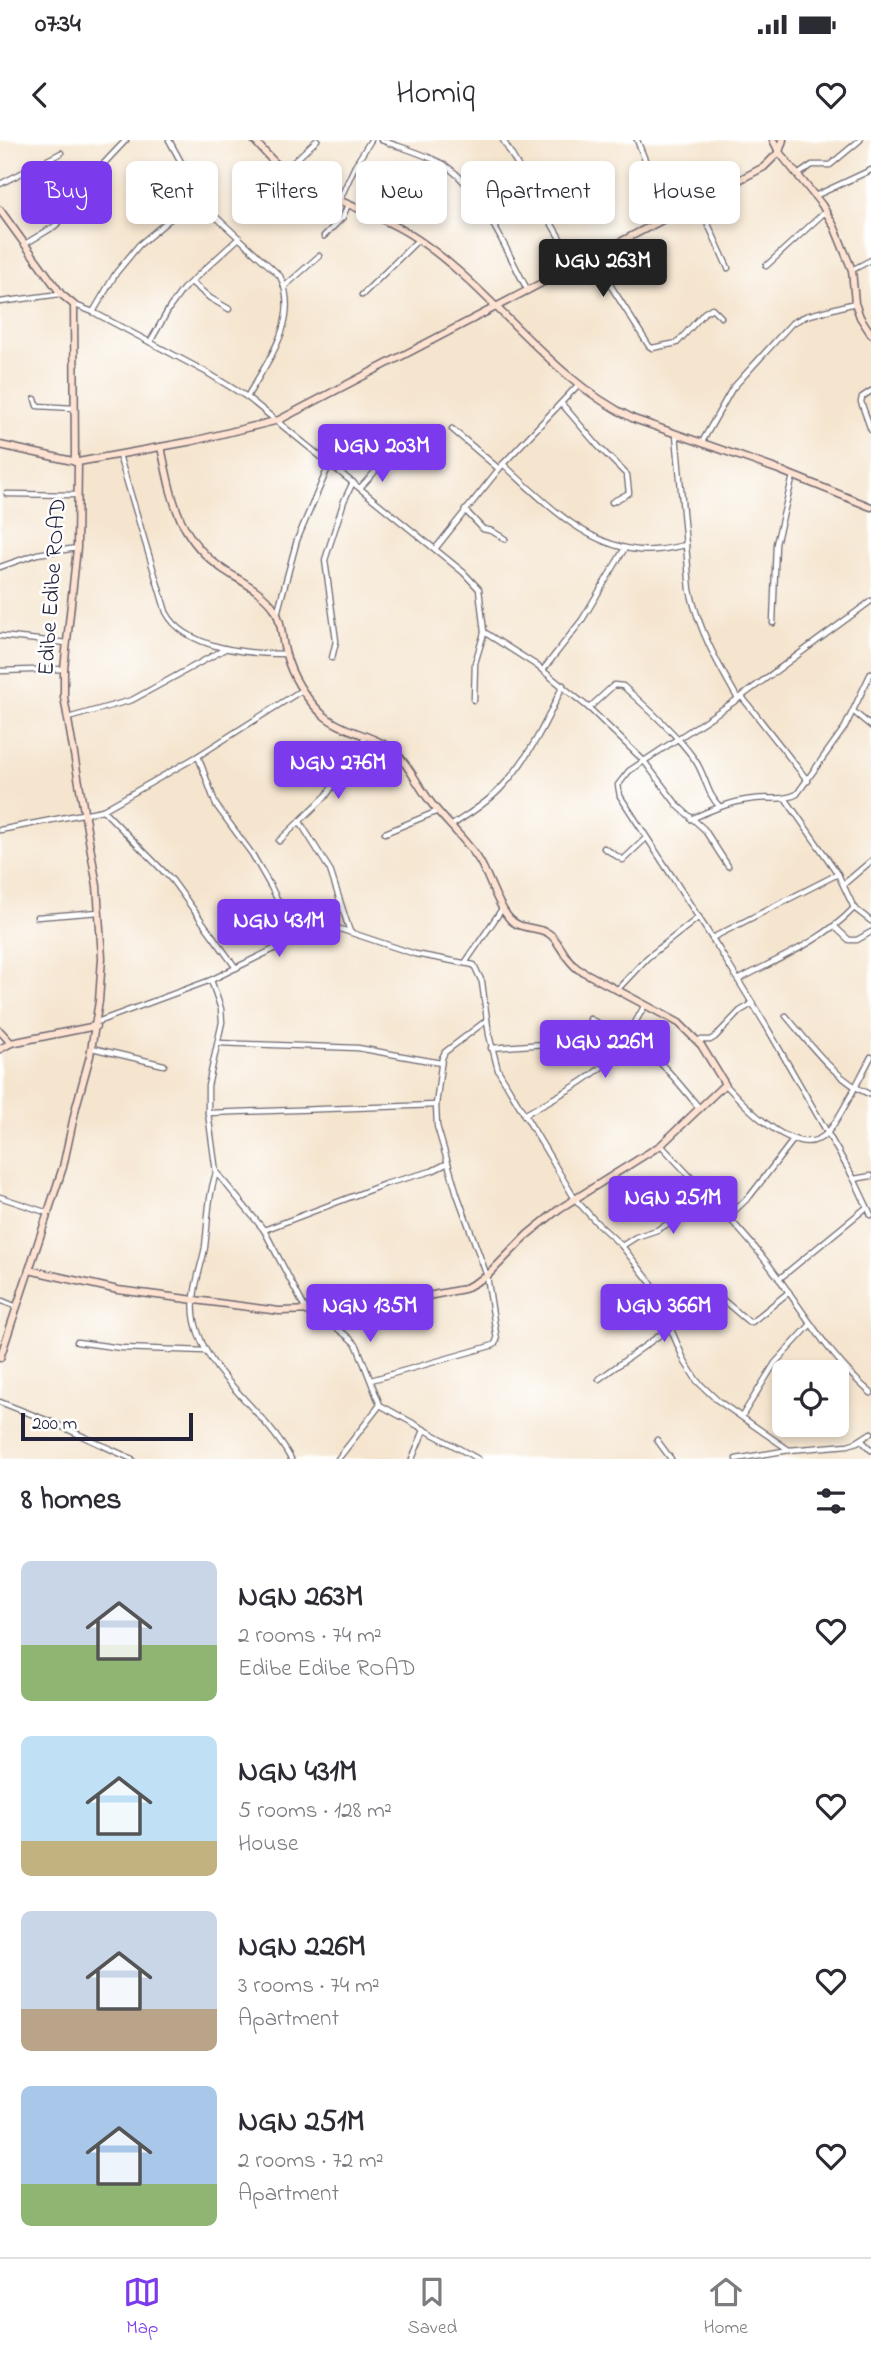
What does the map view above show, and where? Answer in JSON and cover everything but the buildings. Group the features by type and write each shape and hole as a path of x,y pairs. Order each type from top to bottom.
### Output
{"street":[{"path":"25,244 55,226 65,216 92,176 126,140"},
{"path":"169,140 180,161"},
{"path":"295,161 317,140"},
{"path":"342,196 356,164 371,140"},
{"path":"381,140 429,157 453,171 482,206 528,290"},
{"path":"503,140 576,267"},
{"path":"637,140 645,161"},
{"path":"772,140 826,211 852,270 855,303 860,317 871,334"},
{"path":"740,179 764,167 779,152 783,140"},
{"path":"799,174 812,165 830,165 860,140"},
{"path":"257,141 275,161"},
{"path":"0,184 61,153"},
{"path":"815,196 871,170"},
{"path":"342,201 391,224 456,268 578,386 617,411 793,475 871,507"},
{"path":"324,236 343,216 348,204"},
{"path":"0,210 61,294 74,304 206,372 247,397 463,572 480,589 484,632 475,663 474,700"},
{"path":"766,266 826,211"},
{"path":"218,218 280,276 285,286 286,322 247,397"},
{"path":"93,312 116,273 139,245 164,224"},
{"path":"0,445 76,462 193,442 279,421 655,224"},
{"path":"708,224 728,268"},
{"path":"150,342 170,307 191,282 239,237"},
{"path":"362,295 418,240"},
{"path":"285,286 319,256"},
{"path":"593,258 649,346 677,343 704,313 712,308 721,317"},
{"path":"852,270 871,260"},
{"path":"191,282 210,299 229,309"},
{"path":"0,302 61,294"},
{"path":"702,442 732,389 792,323 806,316 855,303"},
{"name":"Edibe Edibe ROAD","path":"0,1358 63,1167 97,1024 103,958 100,912 64,697 64,669 78,548 74,304"},
{"path":"435,549 501,467 578,386"},
{"path":"871,391 862,397 861,402 871,430"},
{"path":"35,399 37,406 75,408"},
{"path":"562,404 627,475 629,493 612,502"},
{"path":"452,429 568,520 594,536 640,551 686,545"},
{"path":"676,434 690,590 695,613 710,649 740,698 808,781"},
{"path":"161,447 172,496 190,538 206,557 264,598 277,614 286,654 302,690 324,716 397,754 438,811 476,856 512,922 548,933 570,963 679,1023 698,1040 725,1084 752,1114 794,1139 809,1141 827,1133 871,1057"},
{"path":"119,454 169,617 178,629 226,649 286,654"},
{"path":"360,488 384,462"},
{"path":"277,614 297,540 330,463"},
{"path":"773,623 776,544 793,475"},
{"path":"332,658 336,641 325,560 353,482"},
{"path":"6,494 76,495"},
{"path":"465,510 483,529 505,539"},
{"path":"0,567 37,554 78,548"},
{"path":"544,670 582,620 625,548"},
{"path":"871,601 740,698 644,761 622,777 618,785 618,791 646,838 738,980 854,1179 871,1215"},
{"path":"484,632 544,670 589,708 644,761 691,820 704,829 727,866"},
{"path":"0,636 67,643"},
{"path":"68,718 132,699 226,649"},
{"path":"0,671 64,669"},
{"path":"691,820 720,807 754,799 785,798 797,794 853,712 868,686 871,673"},
{"path":"589,708 614,685 620,684 679,738 701,769 709,795 720,807"},
{"path":"451,827 507,781 542,727 563,685"},
{"path":"0,830 103,810 198,756 302,690"},
{"path":"853,712 871,726"},
{"path":"279,841 326,796 366,736"},
{"path":"198,756 216,805 252,854 296,937"},
{"path":"785,798 838,874 854,908 871,921"},
{"path":"103,810 160,865 236,968"},
{"path":"385,833 438,811"},
{"path":"300,822 330,870 350,932"},
{"path":"604,848 623,860 646,838"},
{"path":"844,884 871,861"},
{"path":"712,938 838,874"},
{"path":"738,980 811,941 834,926 854,908"},
{"path":"465,963 503,909"},
{"path":"37,917 100,912"},
{"path":"616,990 647,958 698,917"},
{"path":"834,926 849,940 857,940 871,932"},
{"path":"0,1049 10,1042 97,1024 211,980 319,927 350,932 415,954 474,965 480,973 491,1048 498,1070 575,1199 622,1246 651,1283 685,1362 697,1381 707,1392 789,1450"},
{"path":"211,980 221,1009 222,1022 208,1086 208,1113 216,1172 211,1191 204,1252 193,1300 198,1333 218,1370 277,1437 291,1459"},
{"path":"524,1115 594,1073 614,1055 645,1004"},
{"path":"698,1040 715,1037 752,1004"},
{"path":"786,1016 823,1059 854,1088 871,1094"},
{"path":"371,1380 496,1343 487,1276 448,1163 437,1126 436,1105 441,1063 445,1052 487,1019"},
{"path":"590,1019 627,1037 665,1067 700,1109"},
{"path":"0,1031 10,1042"},
{"path":"218,1043 358,1048 441,1063"},
{"path":"491,1048 545,1044"},
{"path":"92,1048 163,1065"},
{"path":"29,1270 118,1290 279,1311 360,1309 464,1289 487,1276 538,1225 661,1144 725,1084"},
{"path":"208,1113 436,1105"},
{"path":"728,1217 750,1196 794,1139"},
{"path":"661,1144 728,1217 858,1382 871,1393"},
{"path":"264,1230 448,1163"},
{"path":"216,1172 264,1230 307,1311"},
{"path":"854,1179 871,1176"},
{"path":"622,1246 684,1215 707,1196"},
{"path":"0,1197 48,1213"},
{"path":"779,1279 867,1207"},
{"path":"710,1289 748,1322 752,1322 789,1292"},
{"path":"0,1300 17,1307"},
{"path":"317,1311 332,1327 353,1341 380,1405 478,1459"},
{"path":"742,1416 775,1363 811,1324"},
{"path":"599,1379 671,1327"},
{"path":"0,1333 8,1336"},
{"path":"77,1342 121,1348 206,1351"},
{"path":"0,1402 54,1423 132,1459"},
{"path":"338,1459 380,1405"},
{"path":"412,1459 424,1430"},
{"path":"736,1459 789,1450 848,1445 871,1433"},
{"path":"657,1440 671,1459"},
{"path":"860,1440 871,1450"}]}
